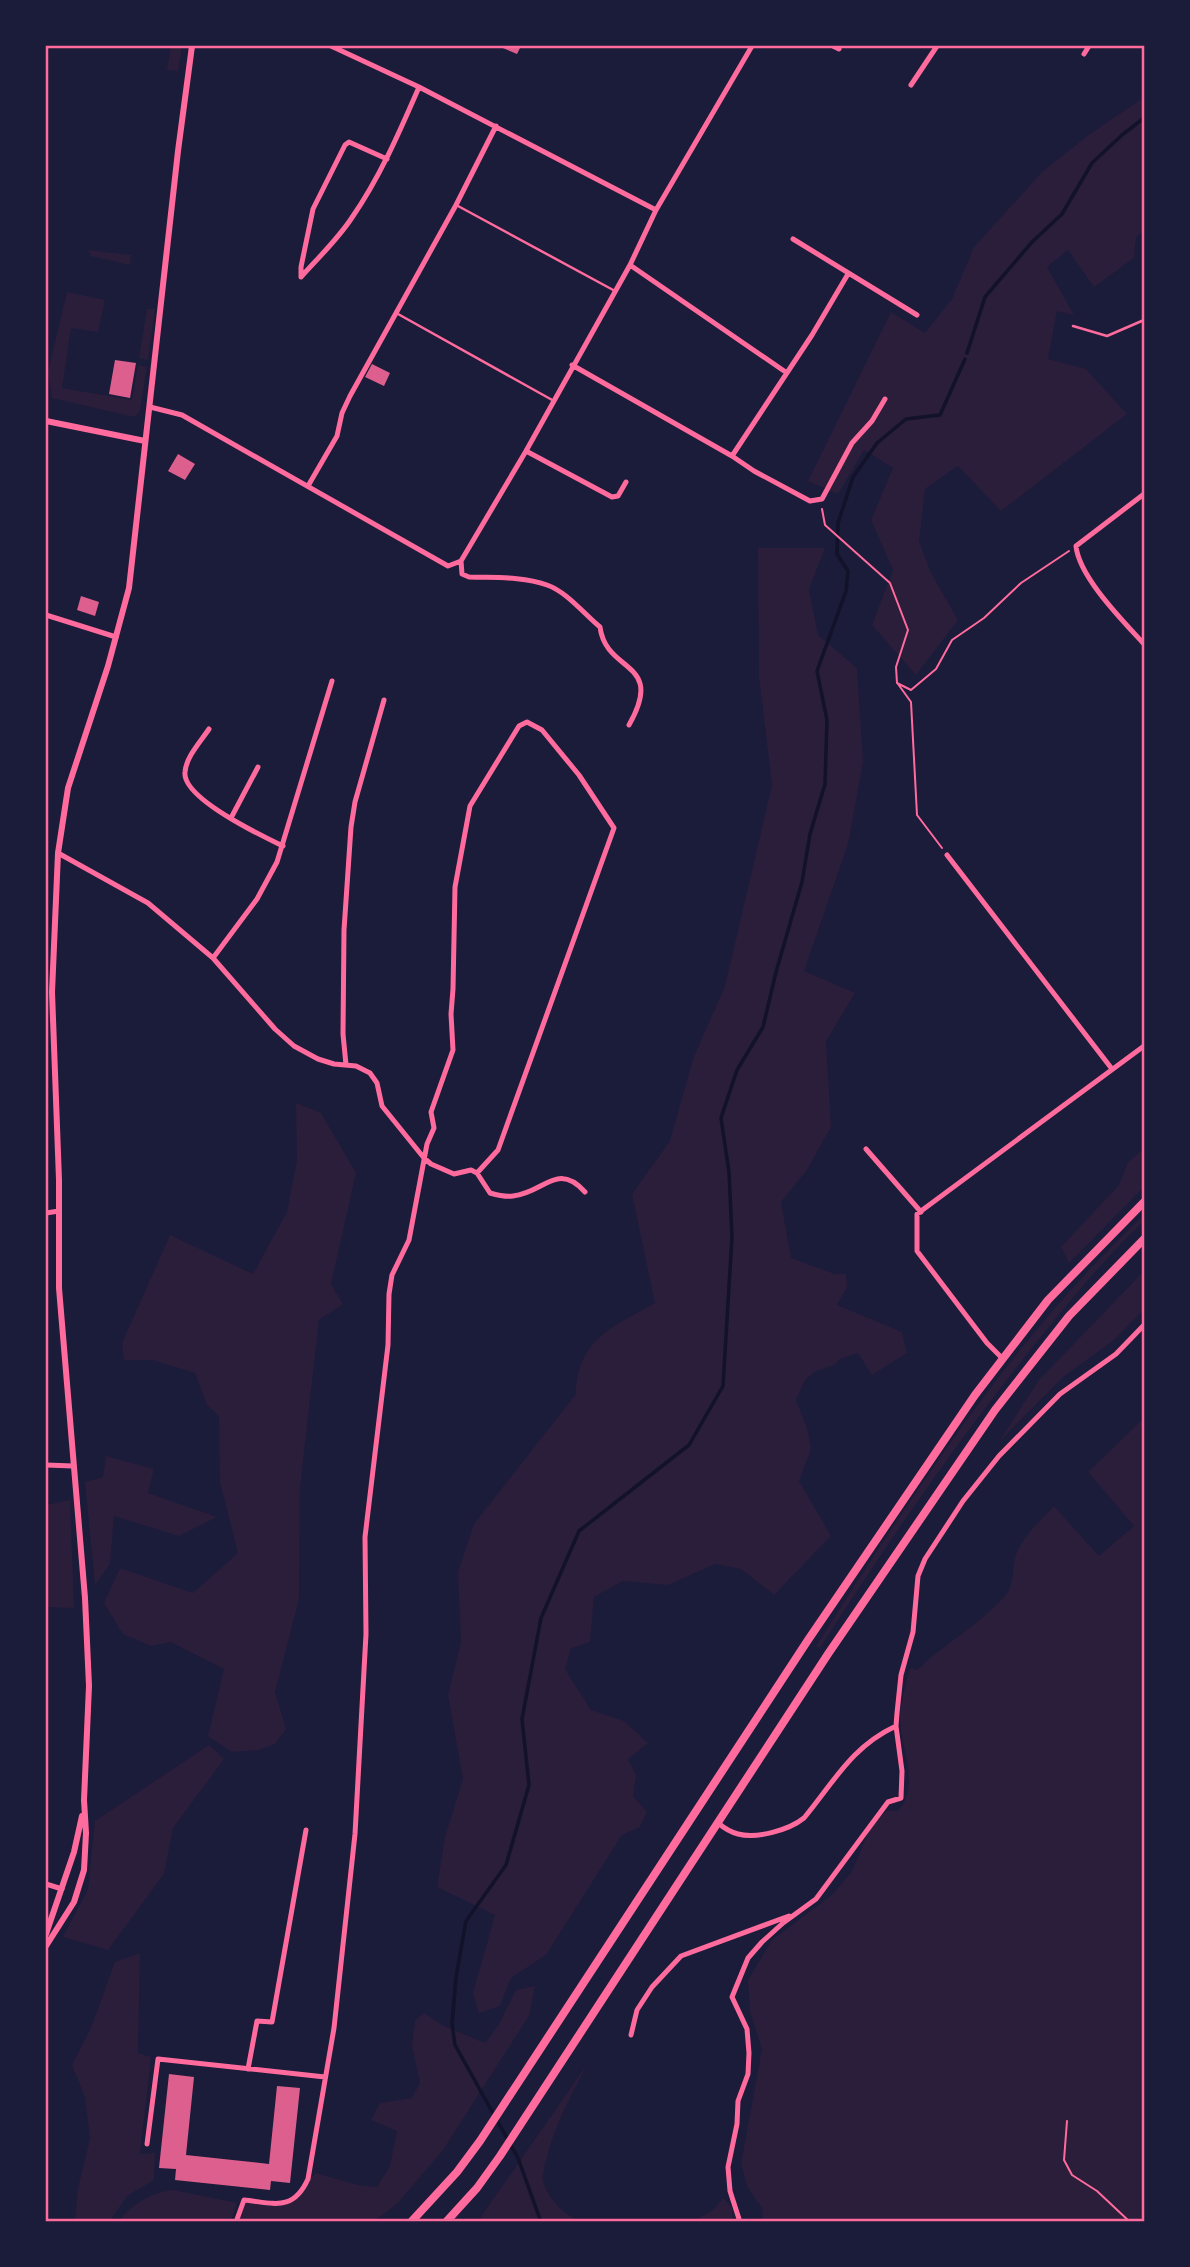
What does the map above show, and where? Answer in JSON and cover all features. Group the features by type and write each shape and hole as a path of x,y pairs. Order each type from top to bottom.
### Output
{"main road":[{"path":"412,2221 465,2162 775,1690 1002,1357 1048,1300 1144,1202"},
{"path":"446,2221 477,2188 500,2155 828,1654 995,1410 1069,1316 1144,1239"}],"street":[{"path":"46,1946 79,1891 84,1870 89,1686 85,1598 59,1288 59,1211 50,1043 58,853 68,788 129,588 192,46"},
{"path":"331,46 419,87 656,210"},
{"path":"629,725 641,697 641,682 637,674 601,639 600,628 548,585 512,578 469,577 462,574 461,561 630,265 656,210 752,46"},
{"path":"833,46 839,49"},
{"path":"911,85 937,46"},
{"path":"1084,54 1089,46"},
{"path":"387,159 349,142 345,145 313,209 300,267 302,277 350,221 387,159 419,87"},
{"path":"308,486 337,436 342,413 350,396 456,205 496,126"},
{"path":"793,239 917,315"},
{"path":"630,265 787,373"},
{"path":"732,456 848,274"},
{"path":"572,365 754,471 810,500 822,499 852,443 872,421 885,399"},
{"path":"150,407 182,415 448,566 461,561"},
{"path":"46,421 145,441"},
{"path":"526,451 612,497 618,496 626,482"},
{"path":"1144,494 1076,546 1077,559 1111,608 1144,644"},
{"path":"46,615 116,637"},
{"path":"213,958 270,879 283,846 332,681"},
{"path":"346,1065 343,1034 344,930 351,827 355,802 384,700"},
{"path":"236,2221 244,2200 282,2204 294,2200 308,2179 334,2028 355,1834 366,1634 365,1537 388,1345 388,1294 392,1275 409,1240 424,1158 434,1128 431,1112 453,1050 450,1014 455,887 470,806 519,726 527,722 542,730 550,739 579,775 614,828 498,1150 477,1173"},
{"path":"209,729 192,755 184,775 188,784 202,799 283,846"},
{"path":"232,818 258,767"},
{"path":"58,853 148,903 213,958 275,1029 294,1046 318,1059 356,1066 370,1073 377,1083 382,1106 430,1164 454,1174 471,1170 477,1173 490,1193 497,1195 513,1196 527,1192 556,1178 576,1182 585,1192"},
{"path":"947,855 1112,1069"},
{"path":"46,924 54,927"},
{"path":"1002,1357 987,1343 917,1251 917,1214 1144,1046"},
{"path":"866,1149 921,1212"},
{"path":"46,1213 59,1211"},
{"path":"740,2221 730,2191 728,2167 737,2124 738,2101 748,2074 747,2029 732,1997 748,1958 762,1941 816,1899 888,1802 901,1798 901,1749 896,1726 901,1675 914,1622 918,1576 936,1540 963,1501 1008,1447 1060,1394 1116,1354 1144,1325"},
{"path":"46,1465 73,1466"},
{"path":"718,1823 739,1835 748,1836 794,1826 804,1818 854,1754 880,1734 896,1726"},
{"path":"46,1934 78,1833 84,1800"},
{"path":"248,2069 257,2021 272,2022 306,1830"},
{"path":"46,1884 62,1889"},
{"path":"631,2035 637,2010 652,1987 681,1956 794,1914"},
{"path":"146,2144 158,2059 325,2077"}],"lane":[{"path":"456,205 615,292"},
{"path":"396,313 554,401"},
{"path":"1073,326 1107,336 1144,320"}],"path":[{"path":"822,499 821,514 825,525 890,583 908,630 897,667 897,683 911,702 918,815 947,855"},
{"path":"897,683 911,690 936,668 952,640 984,618 1020,583 1076,546"},
{"path":"1067,2121 1063,2160 1065,2165 1072,2175 1097,2191 1130,2221"}],"shaded area":[{"path":"171,46 182,46 178,71 167,70"},
{"path":"1144,93 1144,230 1136,237 1134,258 1094,287 1068,250 1047,267 1074,315 1057,311 1048,359 1086,369 1127,414 1001,511 958,466 925,489 919,541 931,573 958,620 916,675 872,625 893,570 871,520 893,468 864,450 838,494 808,481 891,312 925,333 952,299 974,247 1042,172 1090,134 1140,100"},
{"path":"88,250 131,255 130,265 91,256"},
{"path":"67,292 105,300 98,332 71,328 62,388 132,400 138,365 147,367 140,411 134,417 52,398 48,372"},
{"path":"147,309 155,309 148,360 139,358"},
{"path":"758,548 825,548 809,589 818,635 857,668 863,762 848,844 804,971 855,993 826,1041 831,1127 807,1170 781,1202 791,1258 835,1274 846,1274 847,1287 837,1305 902,1332 907,1353 872,1375 858,1353 816,1371 805,1380 796,1400 807,1428 811,1449 799,1481 831,1536 774,1595 741,1569 715,1564 668,1585 623,1581 594,1597 590,1642 571,1648 565,1669 591,1710 624,1721 648,1743 628,1759 636,1775 633,1796 647,1812 640,1827 622,1835 546,1955 511,1978 500,2006 479,2013 473,1993 495,1915 437,1887 445,1837 463,1779 448,1695 461,1642 458,1572 474,1524 576,1394 578,1375 590,1347 612,1328 655,1303 632,1194 670,1141 693,1059 725,986 772,785 759,676"},
{"path":"296,1103 321,1113 356,1173 331,1284 343,1304 319,1320 300,1487 299,1599 275,1692 286,1729 275,1744 258,1750 232,1752 208,1736 224,1669 171,1642 151,1646 123,1634 104,1603 120,1568 193,1593 238,1553 220,1482 219,1416 207,1405 195,1373 153,1360 124,1360 122,1343 170,1235 253,1274 287,1212 297,1160"},
{"path":"1144,1149 1144,1187 1069,1263 1061,1247 1119,1185 1128,1162"},
{"path":"1144,1215 1144,1221 1086,1283 1003,1384 922,1495 820,1648 816,1646 928,1475 1008,1365 1096,1263"},
{"path":"1144,1271 1144,1309 1114,1340 1063,1377 998,1443 1039,1380"},
{"path":"1144,1418 1144,2221 763,2221 762,2208 748,2188 741,2164 762,2049 750,2012 748,1980 772,1940 833,1894 852,1871 870,1828 877,1819 887,1811 898,1811 905,1800 909,1777 900,1716 910,1668 917,1670 984,1617 1004,1597 1012,1581 1015,1557 1020,1545 1054,1506 1099,1556 1134,1526 1088,1472"},
{"path":"106,1456 154,1469 148,1493 217,1517 179,1536 114,1516 110,1564 95,1585 85,1482 103,1477"},
{"path":"70,1500 74,1608 46,1607 46,1505"},
{"path":"209,1745 224,1759 173,1828 164,1874 108,1950 63,1937 88,1889 95,1821"},
{"path":"140,1953 138,2053 151,2057 140,2154 155,2153 154,2180 127,2196 110,2221 75,2221 78,2188 90,2139 85,2097 72,2065 90,2030 115,1962"},
{"path":"535,1986 529,2016 443,2150 397,2204 374,2221 236,2222 244,2200 281,2204 294,2200 308,2179 316,2173 358,2185 377,2187 390,2166 397,2131 371,2120 380,2103 412,2098 420,2083 412,2046 415,2020 424,2013 442,2025 485,2043 499,2024 516,1990"},
{"path":"588,2063 557,2125 543,2177 545,2188 552,2199 562,2210 579,2221 478,2221"},
{"path":"174,2190 237,2203 231,2221 119,2221 143,2200"},
{"path":"723,2198 732,2208 733,2221 695,2221 714,2209"}],"building":[{"path":"498,46 521,46 517,54"},
{"path":"115,360 136,363 130,398 109,394"},
{"path":"372,364 390,373 384,386 365,377"},
{"path":"178,454 195,464 185,480 168,471"},
{"path":"81,596 99,602 95,616 77,610"},
{"path":"169,2074 194,2077 186,2155 269,2164 277,2086 300,2088 290,2183 271,2181 270,2190 175,2180 176,2169 159,2168"}],"waterway":[{"path":"967,353 985,297 1032,242 1062,214 1092,163 1144,118"},
{"path":"541,2222 518,2158 455,2045 452,2024 456,1977 466,1921 506,1865 529,1785 522,1719 541,1618 579,1531 689,1445 723,1386 732,1237 729,1172 721,1118 737,1070 763,1027 802,882 810,834 825,784 827,720 817,671 846,591 848,571 837,554 838,523 853,477 877,443 906,419 940,415 965,359"}]}
